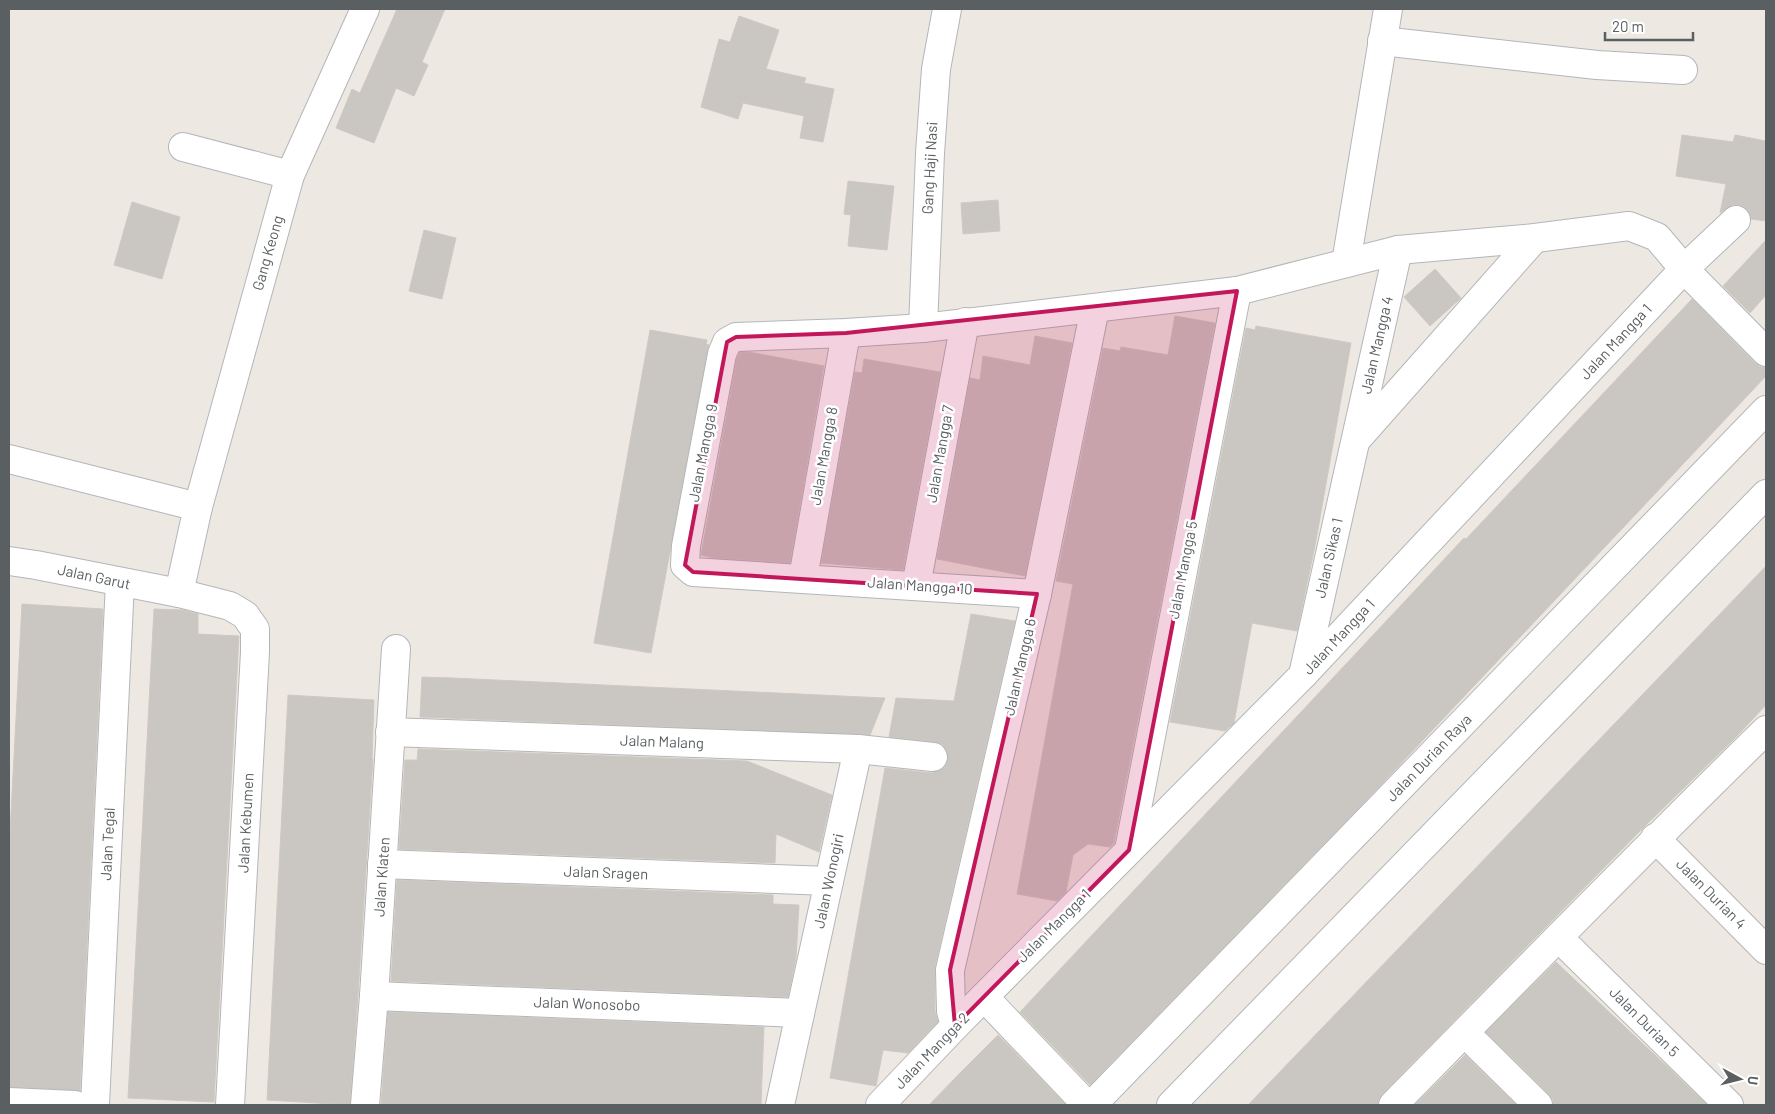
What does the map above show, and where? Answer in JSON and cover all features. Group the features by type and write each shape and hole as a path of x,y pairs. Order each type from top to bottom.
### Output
{"street":[{"name":"Gang Keong","path":"182,576 198,507 290,175 365,9"},
{"name":"Gang Haji Nasi","path":"923,328 931,134 936,69 947,9"},
{"path":"1346,263 1388,9"},
{"path":"1382,41 1597,65 1683,70"},
{"path":"183,147 290,175"},
{"name":"Jalan Mangga 1","path":"984,997 1303,675 1684,269 1736,220"},
{"path":"846,333 923,328 1238,291 1398,250 1535,238 1629,226 1657,237 1684,269 1766,352"},
{"path":"1356,440 1535,238"},
{"name":"Jalan Mangga 4","path":"1356,440 1398,250"},
{"name":"Jalan Mangga 5","path":"1129,850 1238,291"},
{"name":"Jalan Mangga 6","path":"955,1026 951,1010 950,970 1037,594 1095,308"},
{"name":"Jalan Mangga 7","path":"916,586 965,322"},
{"name":"Jalan Mangga 8","path":"802,578 846,333"},
{"name":"Jalan Mangga 9","path":"802,578 693,572 685,565 686,546 722,354 727,342 736,337 846,333"},
{"name":"Jalan Durian Raya","path":"1092,1105 1766,410"},
{"name":"Jalan Sikas 1","path":"1303,675 1356,440"},
{"path":"9,458 198,507"},
{"path":"1171,1105 1766,494"},
{"name":"Jalan Garut","path":"9,561 36,564 120,582 182,576"},
{"name":"Jalan Kebumen","path":"182,576 245,615 255,629 230,1105"},
{"name":"Jalan Mangga 10","path":"802,578 1037,594"},
{"name":"Jalan Tegal","path":"96,1105 120,582"},
{"name":"Jalan Klaten","path":"365,1105 374,996 396,649"},
{"path":"1393,1105 1559,938 1655,838 1766,730"},
{"name":"Jalan Malang","path":"390,732 858,749 933,757"},
{"name":"Jalan Wonogiri","path":"780,1105 858,749"},
{"name":"Jalan Durian 4","path":"1655,838 1766,950"},
{"name":"Jalan Sragen","path":"382,864 829,881"},
{"name":"Jalan Durian 5","path":"1559,938 1729,1105"},
{"name":"Jalan Wonosobo","path":"374,996 800,1013"},
{"path":"984,997 1087,1105"},
{"name":"Jalan Mangga 2","path":"880,1105 984,997"},
{"path":"1465,1033 1538,1105"},
{"path":"9,1102 75,1105"}],"highlighted area":[{"path":"1237,291 1129,850 955,1026 950,970 1037,594 693,572 685,565 727,342 736,337 846,333"}],"building":[{"path":"397,9 445,9 422,62 428,65 414,96 396,88 374,143 336,128 352,89 360,93"},
{"path":"739,16 779,30 766,69 806,78 804,83 834,89 823,142 800,138 804,116 743,103 738,119 701,107 719,39 730,42"},
{"path":"1682,135 1733,142 1735,135 1766,141 1766,221 1751,219 1748,210 1740,205 1732,205 1720,213 1726,184 1676,176"},
{"path":"848,181 894,186 887,250 848,246 851,215 844,214"},
{"path":"998,200 1000,231 963,234 961,203"},
{"path":"132,202 180,217 162,279 114,265"},
{"path":"424,230 456,238 442,299 409,291"},
{"path":"1766,240 1766,295 1750,313 1723,286"},
{"path":"1435,269 1461,298 1430,326 1404,297"},
{"path":"1692,299 1755,363 1761,367 1766,367 1766,376 1360,807 1090,1085 1020,1012 1464,538 1466,539"},
{"path":"1175,316 1215,323 1114,843 1110,847 1088,844 1073,855 1066,892 1057,901 1017,894 1073,584 1056,581 1103,348 1120,351 1121,347 1168,355"},
{"path":"1256,326 1351,343 1315,546 1297,631 1252,623 1234,723 1225,731 1170,722 1246,328 1255,330"},
{"path":"650,330 707,340 706,344 709,345 651,653 594,643"},
{"path":"1035,336 1072,343 1025,576 937,559 970,378 980,380 983,356 1030,365"},
{"path":"740,352 824,366 790,563 714,558 701,555 737,358"},
{"path":"864,359 940,372 903,570 821,563 855,372 862,373"},
{"path":"1766,566 1766,705 1736,737 1644,827 1382,1094 1378,1105 1248,1105"},
{"path":"22,604 103,609 80,1091 9,1087 9,852"},
{"path":"154,609 183,610 198,614 198,634 239,636 214,1102 128,1098"},
{"path":"971,614 1015,621 935,966 935,1011 938,1022 908,1053 883,1050 876,1086 830,1078 885,768 932,773 945,767 948,759 947,750 942,744 889,737 896,698 954,701"},
{"path":"422,677 885,698 870,735 420,717"},
{"path":"288,695 374,700 373,759 350,1105 267,1100"},
{"path":"418,749 747,761 832,795 819,852 776,834 775,863 399,849 405,760 417,760"},
{"path":"397,880 773,895 773,904 799,905 796,958 788,997 391,981"},
{"path":"1556,962 1707,1105 1553,1105 1553,1100 1549,1094 1486,1032"},
{"path":"388,1012 764,1027 761,1105 381,1104"},
{"path":"998,1035 1066,1105 929,1105 961,1072"},
{"path":"1465,1055 1516,1105 1415,1105"}]}
